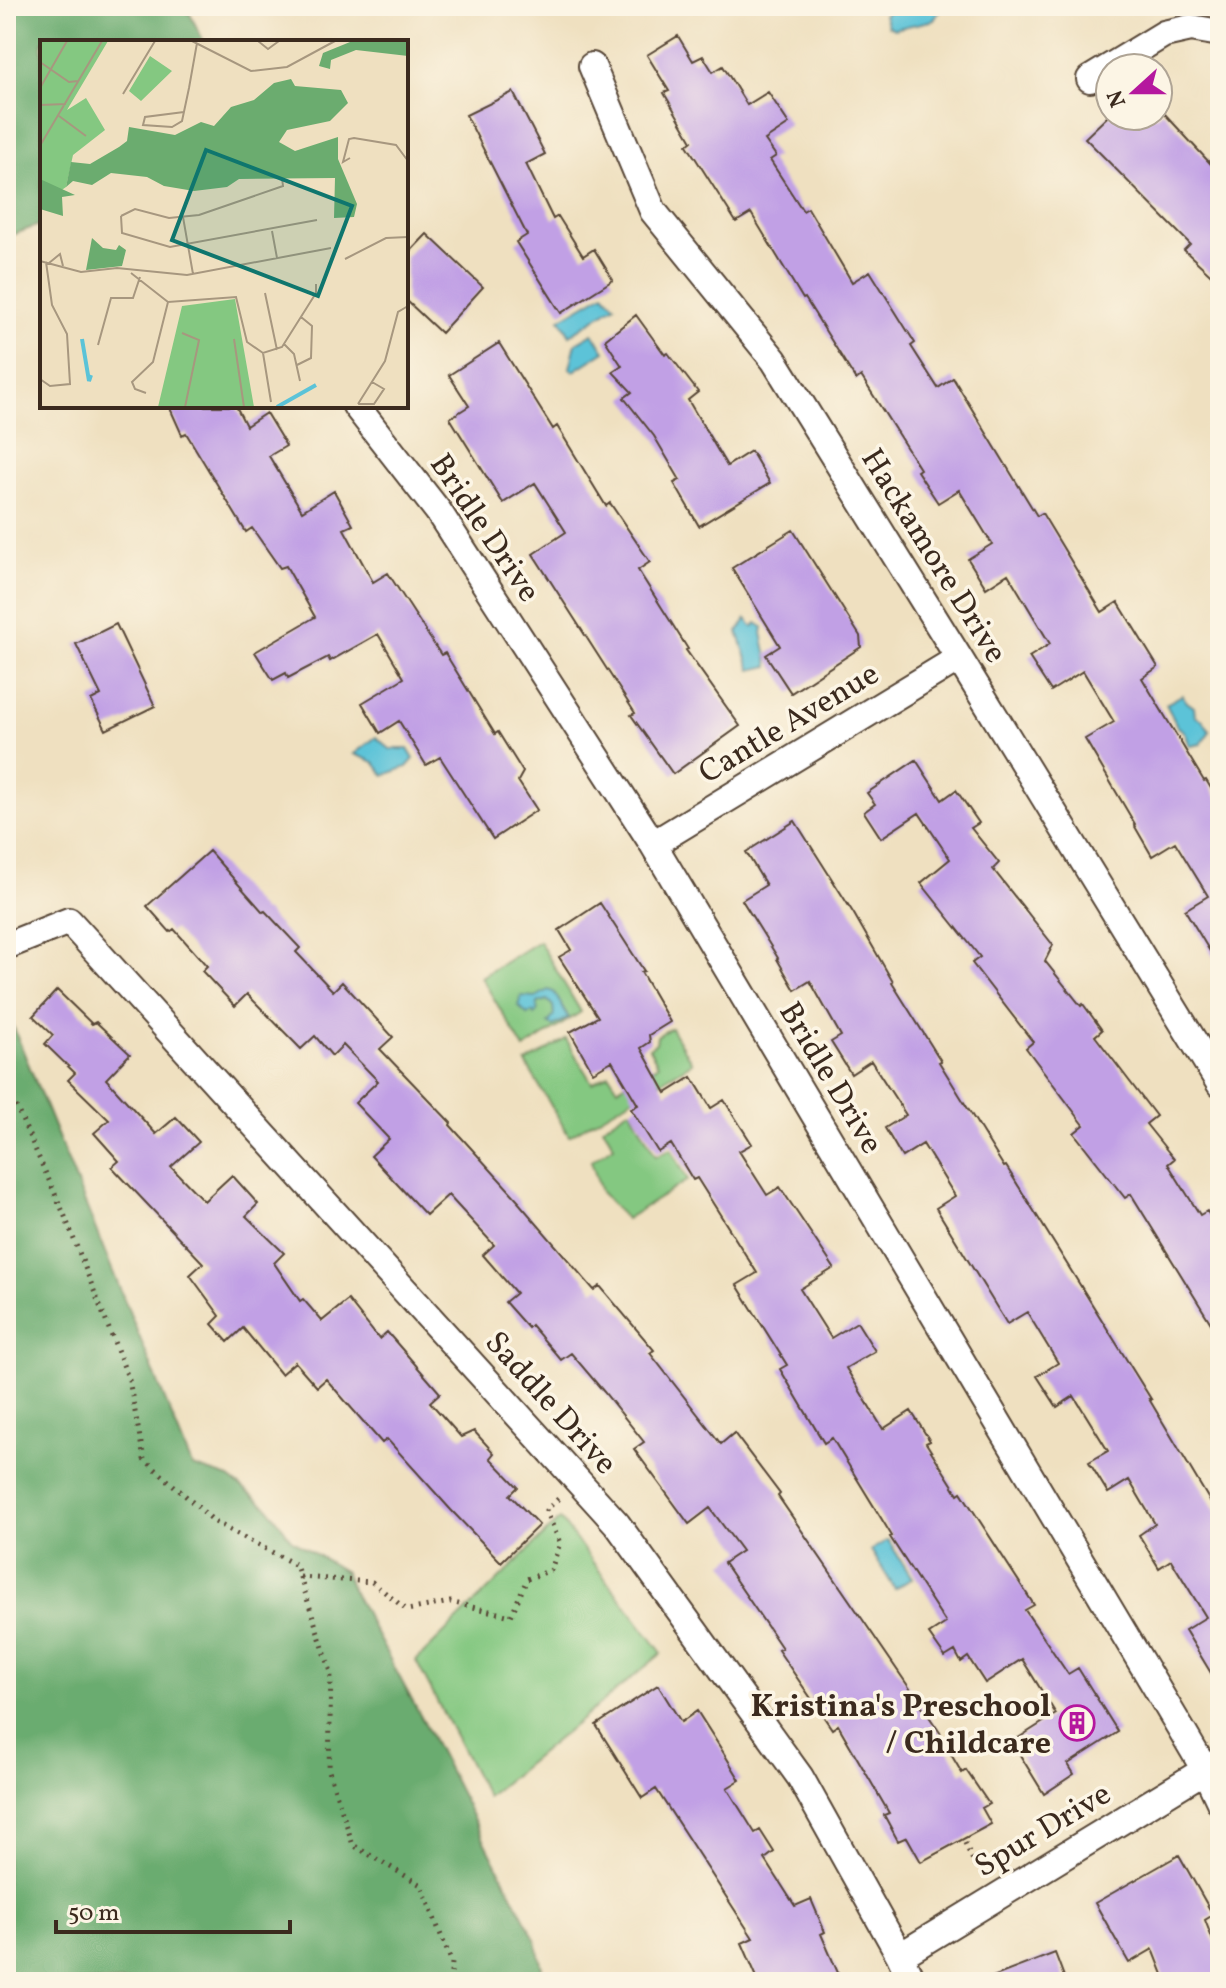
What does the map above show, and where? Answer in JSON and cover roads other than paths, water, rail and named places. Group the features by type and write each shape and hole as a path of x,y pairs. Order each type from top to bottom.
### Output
{"street":[{"path":"1090,79 1164,34 1191,28 1220,33"},
{"name":"Hackamore Drive","path":"592,66 653,211 774,360 1220,1084"},
{"name":"Bridle Drive","path":"358,408 438,511 653,844 1212,1765 1220,1802"},
{"name":"Cantle Avenue","path":"653,844 959,658"},
{"name":"Saddle Drive","path":"6,946 69,921 617,1524 800,1777 912,1982"},
{"name":"Spur Drive","path":"900,1956 1212,1765"}],"water":[{"path":"895,6 940,6 940,10 934,20 894,29 888,26 884,15"},
{"path":"604,293 615,305 570,335 560,319"},
{"path":"593,333 605,351 574,371 570,368 576,343"},
{"path":"746,619 753,627 757,623 763,627 769,666 751,670 738,632"},
{"path":"1182,695 1194,707 1195,716 1203,720 1210,731 1201,744 1190,746 1185,732 1177,726 1166,704"},
{"path":"376,737 390,749 408,749 414,759 407,767 384,775 374,762 354,754"},
{"path":"548,990 554,992 569,1018 553,1026 548,1023 554,1016 553,1006 547,1000 538,1003 534,1015 533,1012 527,1014 518,1006 521,996 536,997"},
{"path":"888,1540 912,1578 895,1589 871,1550"}],"place":[{"name":"Kristina's Preschool / Childcare","path":"1077,1723"}]}
